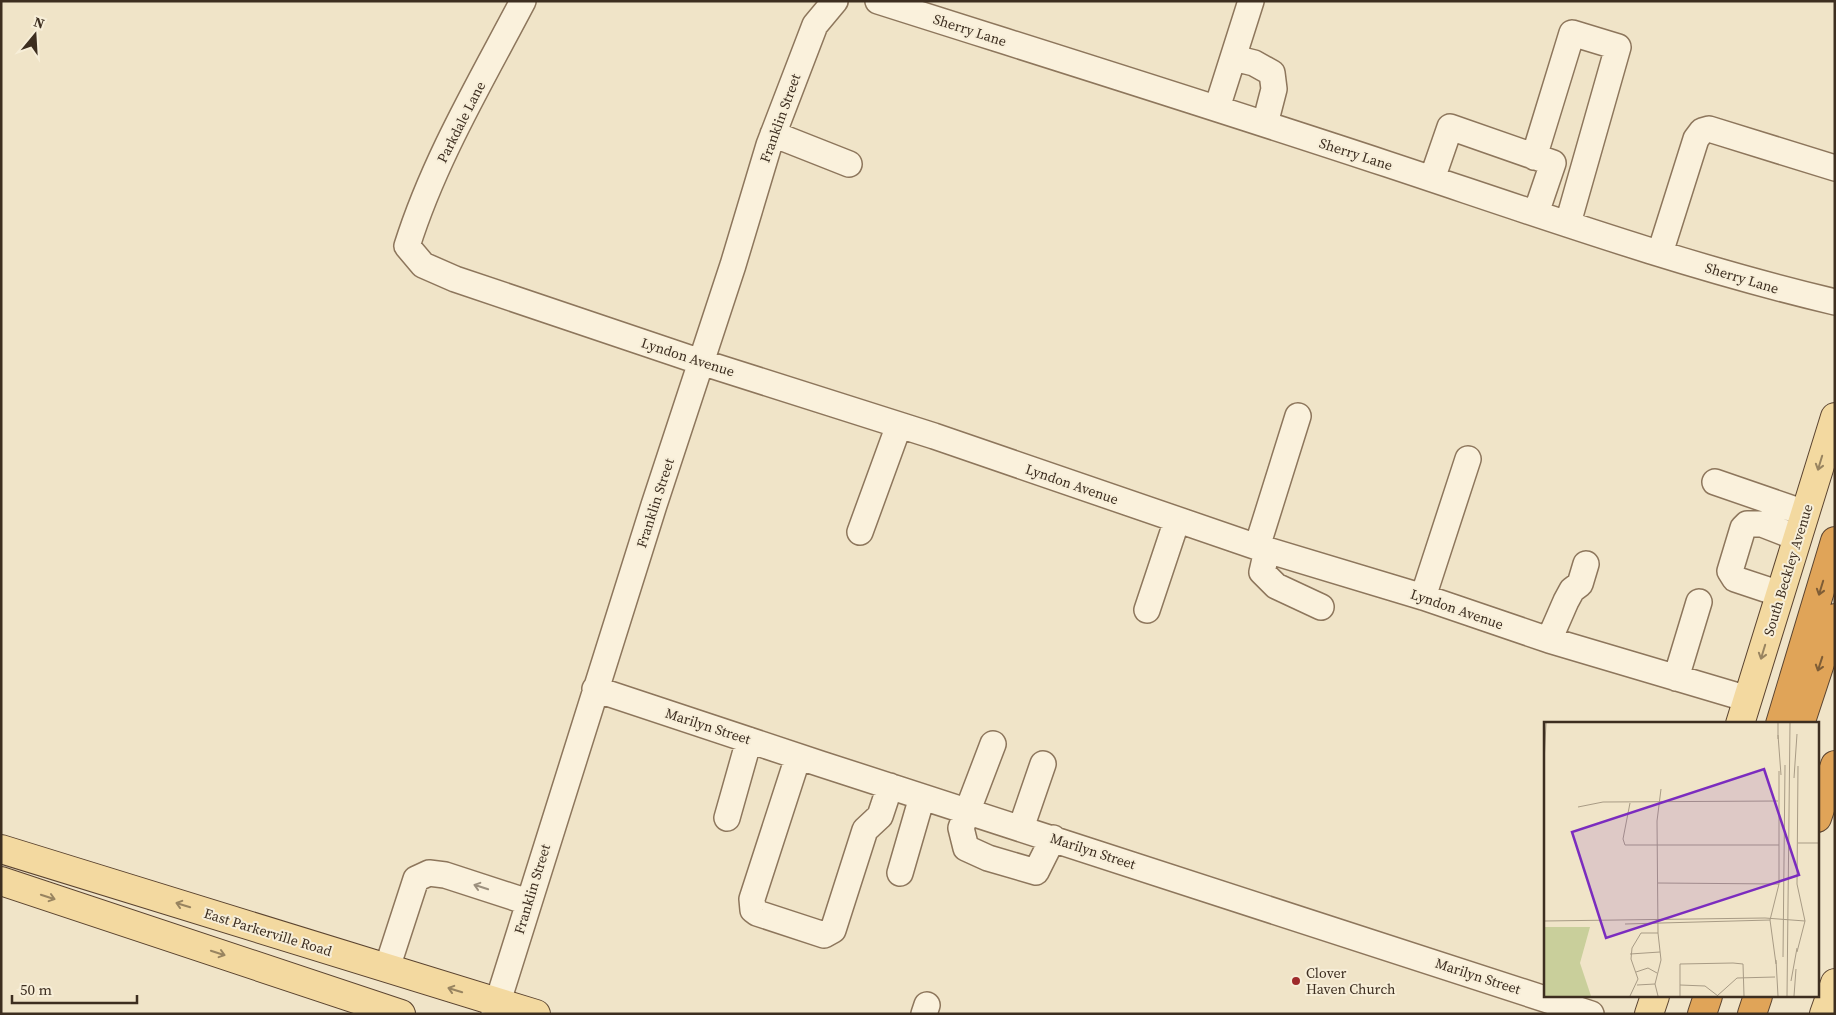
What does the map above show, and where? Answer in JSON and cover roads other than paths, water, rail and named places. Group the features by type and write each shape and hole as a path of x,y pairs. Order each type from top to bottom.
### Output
{"highway":[{"path":"1781,722 1835,541"},
{"path":"1801,722 1835,618"},
{"path":"1818,815 1835,765"},
{"path":"1702,1014 1707,998"},
{"path":"1752,1014 1757,998"}],"main road":[{"name":"South Beckley Avenue","path":"1744,711 1835,417"},
{"name":"East Parkerville Road","path":"3,855 387,968 495,1008 536,1014"},
{"path":"1,881 401,1014"},
{"path":"1828,1013 1835,983"},
{"path":"1649,1014 1654,998"}],"street":[{"name":"Parkdale Lane","path":"407,246 418,210 446,149 523,1"},
{"name":"Franklin Street","path":"495,1008 773,134 815,25 835,1"},
{"name":"Sherry Lane","path":"878,1 947,12 1217,108 1568,224 1779,289 1835,302"},
{"path":"1217,108 1251,1"},
{"path":"1534,157 1572,33 1618,47 1568,224"},
{"path":"1234,58 1254,64 1272,73 1274,89 1265,124"},
{"path":"1432,179 1450,127 1553,164 1536,213"},
{"path":"1660,253 1696,139 1702,131 1709,129 1835,168"},
{"path":"773,134 849,164"},
{"name":"Lyndon Avenue","path":"407,246 423,265 455,279 701,362 898,425 1262,548 1423,597 1549,640 1676,678 1744,711"},
{"path":"1298,416 1262,548 1262,572 1276,586 1321,607"},
{"path":"860,532 898,425"},
{"path":"1423,597 1468,459"},
{"path":"1715,482 1801,526"},
{"path":"1146,610 1177,520"},
{"path":"1780,594 1735,579 1730,571 1743,528 1753,523 1801,526"},
{"path":"1549,640 1572,590 1580,584 1586,564"},
{"path":"1676,678 1699,602"},
{"name":"Marilyn Street","path":"595,689 798,757 1053,838 1591,1014"},
{"path":"726,818 749,740"},
{"path":"992,744 961,828 966,848 988,858 1036,872 1053,838"},
{"path":"798,757 771,835 751,906 757,913 798,927 824,935 833,930 865,830 880,816 890,786"},
{"path":"1021,828 1044,764"},
{"path":"900,872 922,797"},
{"path":"387,968 416,879 428,873 445,875 528,902"}],"place":[{"name":"Clover Haven Church","path":"1296,981"}]}
